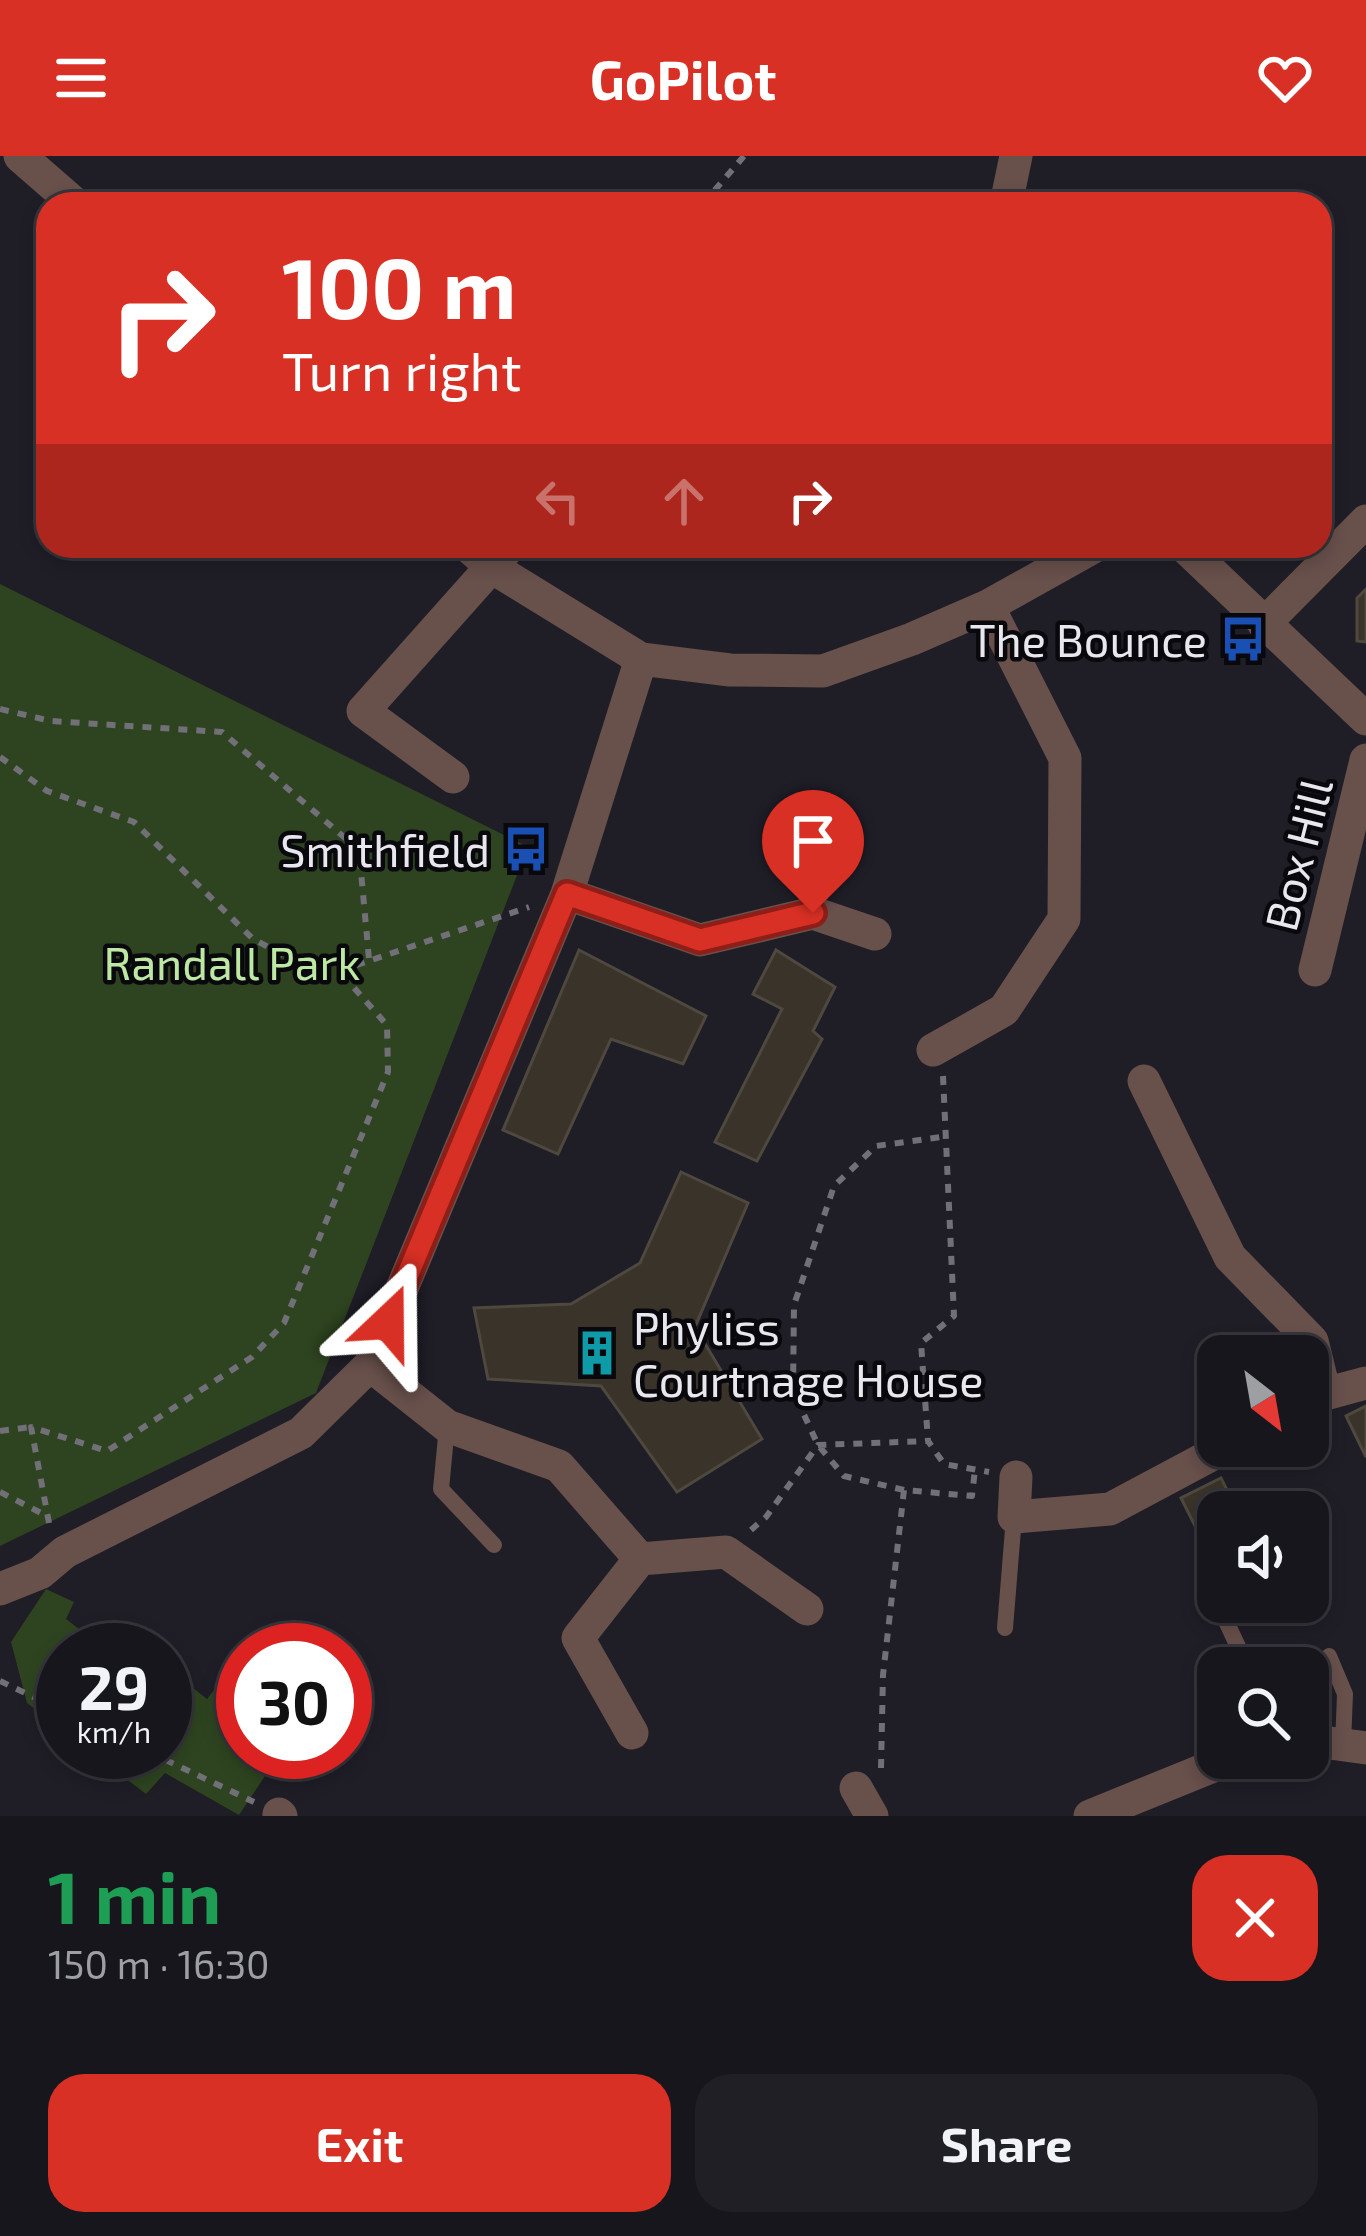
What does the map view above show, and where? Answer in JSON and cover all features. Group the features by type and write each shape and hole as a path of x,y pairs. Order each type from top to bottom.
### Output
{"street":[{"path":"20,156 61,192"},
{"path":"1008,192 1016,156"},
{"path":"1332,555 1366,521"},
{"path":"453,777 363,711 486,558"},
{"path":"497,558 641,659 730,670 823,671 912,640 988,606 1074,558"},
{"path":"1196,558 1366,719"},
{"path":"1264,624 1329,558"},
{"path":"933,1050 1004,1010 1064,919 1065,758 988,606"},
{"path":"0,1589 40,1573 65,1552 301,1433 370,1365 567,894 641,659"},
{"name":"Box Hill","path":"1316,970 1366,760"},
{"path":"567,894 700,940 813,913 875,934"},
{"path":"1144,1081 1230,1257 1306,1335"},
{"path":"370,1365 447,1426 559,1466 640,1559"},
{"path":"1329,1395 1366,1382"},
{"path":"1016,1478 1015,1517 1110,1509 1197,1463"},
{"path":"632,1733 578,1637 640,1559 726,1552 807,1609"},
{"path":"1090,1816 1197,1772"}],"lane":[{"path":"447,1426 441,1489 494,1545"},
{"path":"1005,1628 1015,1517"},
{"path":"1329,1656 1345,1694 1354,1746"}],"path":[{"path":"713,192 744,156"},
{"path":"0,710 51,721 222,732 359,850 369,959"},
{"path":"0,758 47,791 134,822 252,938 321,977 567,894"},
{"path":"0,1432 31,1427 107,1451 252,1357 284,1323 388,1072 387,1025 338,971"},
{"path":"933,1050 946,1084 954,1316 921,1343 928,1441 944,1464 1016,1478"},
{"path":"948,1136 875,1146 834,1186 794,1305 793,1391 818,1445 844,1476 904,1490 972,1496 975,1469"},
{"path":"31,1427 45,1515 65,1552"},
{"path":"818,1445 928,1441"},
{"path":"726,1552 766,1517 818,1445"},
{"path":"864,1802 881,1769 883,1675 904,1490"},
{"path":"0,1492 45,1515"},
{"path":"0,1681 36,1698"},
{"path":"192,1773 280,1815"}],"green space":[{"name":"Randall Park","path":"0,584 528,847 316,1393 0,1546"},
{"path":"46,1589 74,1602 66,1619 71,1623 36,1623 36,1710 27,1703 11,1642"},
{"path":"192,1687 207,1699 216,1688 216,1779 263,1779 239,1815 176,1779 192,1779"},
{"path":"126,1779 160,1779 146,1794"}],"building":[{"path":"1366,589 1366,642 1357,641 1357,598"},
{"path":"579,950 706,1016 683,1064 611,1039 558,1154 503,1130"},
{"path":"776,950 835,987 813,1031 822,1039 757,1161 715,1142 782,1009 753,994"},
{"name":"Phyliss Courtnage House","path":"681,1172 748,1203 695,1327 762,1439 677,1492 601,1386 488,1379 474,1308 571,1304 640,1263"},
{"path":"1366,1406 1366,1457 1346,1416"},
{"path":"1221,1478 1228,1491 1197,1491 1197,1530 1181,1498"}],"place":[{"name":"The Bounce","path":"1243,639"},
{"name":"Smithfield","path":"526,849"},
{"name":"Phyliss Courtnage House","path":"597,1353"}],"route":[{"path":"388,1322 567,894 700,940 813,913"}]}
